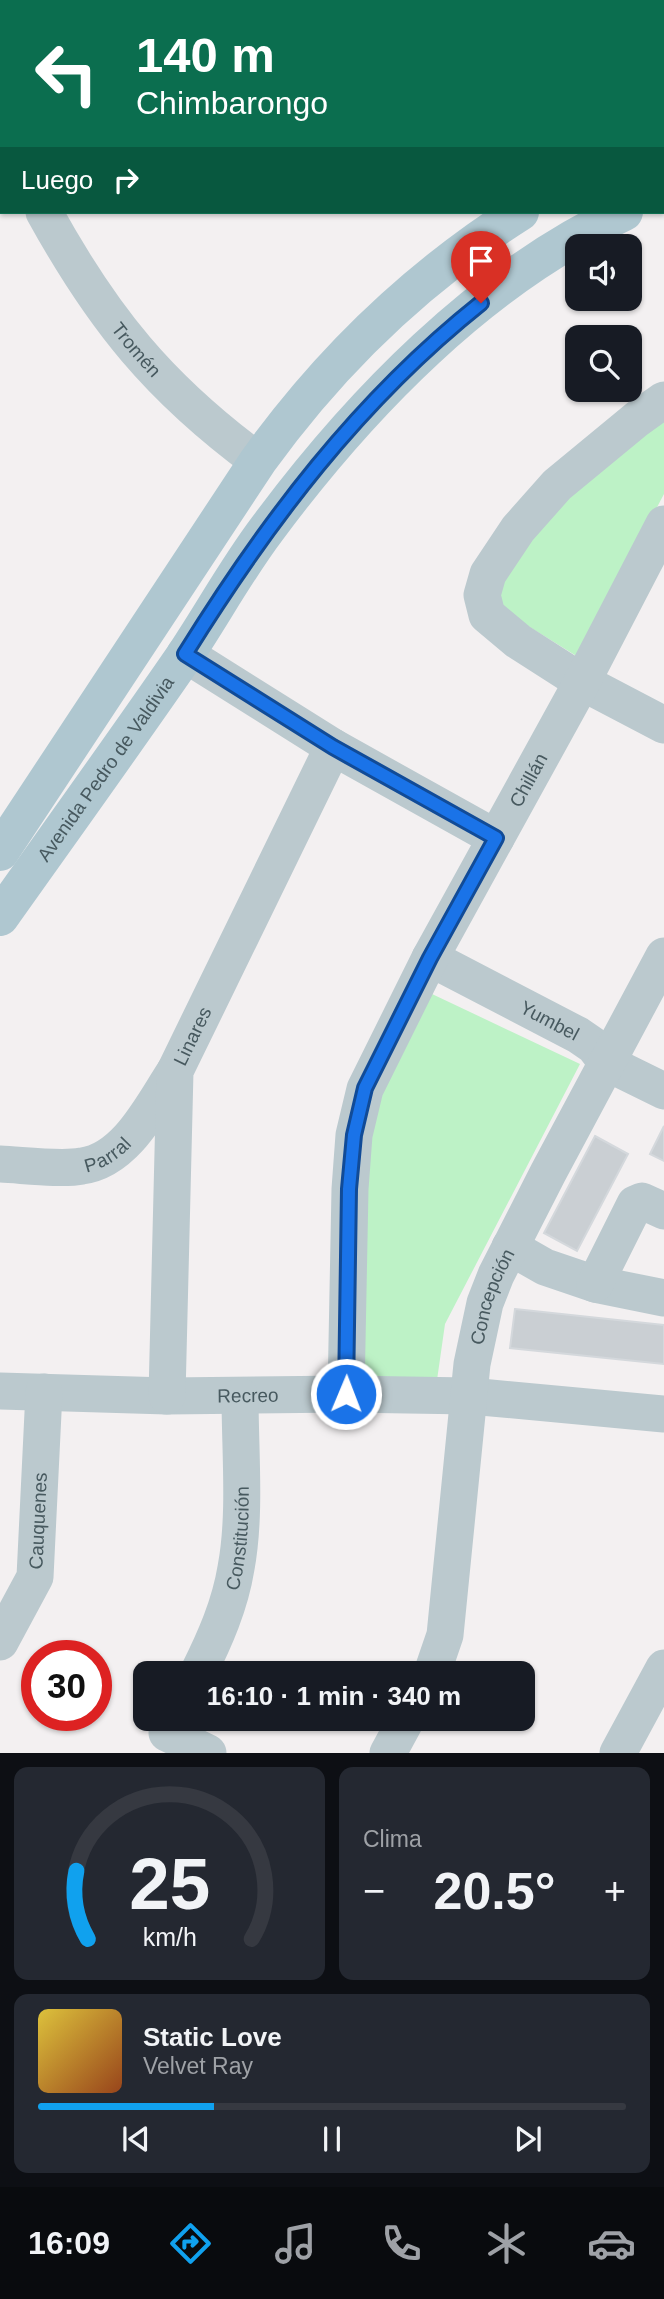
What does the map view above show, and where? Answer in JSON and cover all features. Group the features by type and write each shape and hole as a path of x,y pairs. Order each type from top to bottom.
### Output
{"main road":[{"name":"Avenida Pedro de Valdivia","path":"0,852 290,416 365,334 447,261 517,214"},
{"name":"Avenida Pedro de Valdivia","path":"0,917 185,654 224,591 267,530 360,417 410,366 499,288 578,236 620,214"},
{"path":"258,461 270,465 285,463 311,451 360,417"}],"street":[{"name":"Tromén","path":"45,214 84,281 136,351 193,410 258,461"},
{"path":"664,400 557,485 518,529 488,574 482,595 487,615 518,641 582,682 664,725"},
{"name":"Chillán","path":"346,1394 349,1189 354,1135 365,1088 430,958 582,682 664,524"},
{"path":"185,654 333,747 496,838"},
{"name":"Linares","path":"167,1396 175,1071 333,747"},
{"name":"Concepción","path":"436,1661 445,1634 477,1332 485,1303 510,1247 664,956"},
{"name":"Yumbel","path":"430,958 578,1035 594,1046 607,1063 664,1091"},
{"name":"Parral","path":"0,1164 83,1167 110,1155 130,1137 175,1071"},
{"path":"595,1284 635,1204 648,1203 664,1211"},
{"path":"510,1247 545,1267 595,1284 664,1298"},
{"name":"Recreo","path":"0,1391 167,1396 470,1396 664,1413"},
{"name":"Cauquenes","path":"0,1642 35,1577 44,1392"},
{"name":"Constitución","path":"204,1661 220,1628 236,1568 240,1539 240,1396"},
{"path":"618,1753 664,1668"},
{"path":"388,1753 400,1731"},
{"path":"166,1735 208,1753"}],"green space":[{"path":"664,413 664,494 578,657 496,606 492,587 551,509"},
{"path":"432,994 580,1064 445,1324 437,1380 350,1376 360,1123"}],"building":[{"path":"664,1126 664,1161 650,1154"},
{"path":"595,1136 628,1154 577,1251 544,1233"},
{"path":"515,1309 664,1325 664,1364 510,1348"}],"route":[{"path":"346,1394 349,1189 354,1135 365,1088 430,958 496,838 333,747 185,654 224,591 313,471 360,417 410,366 481,303"}]}
